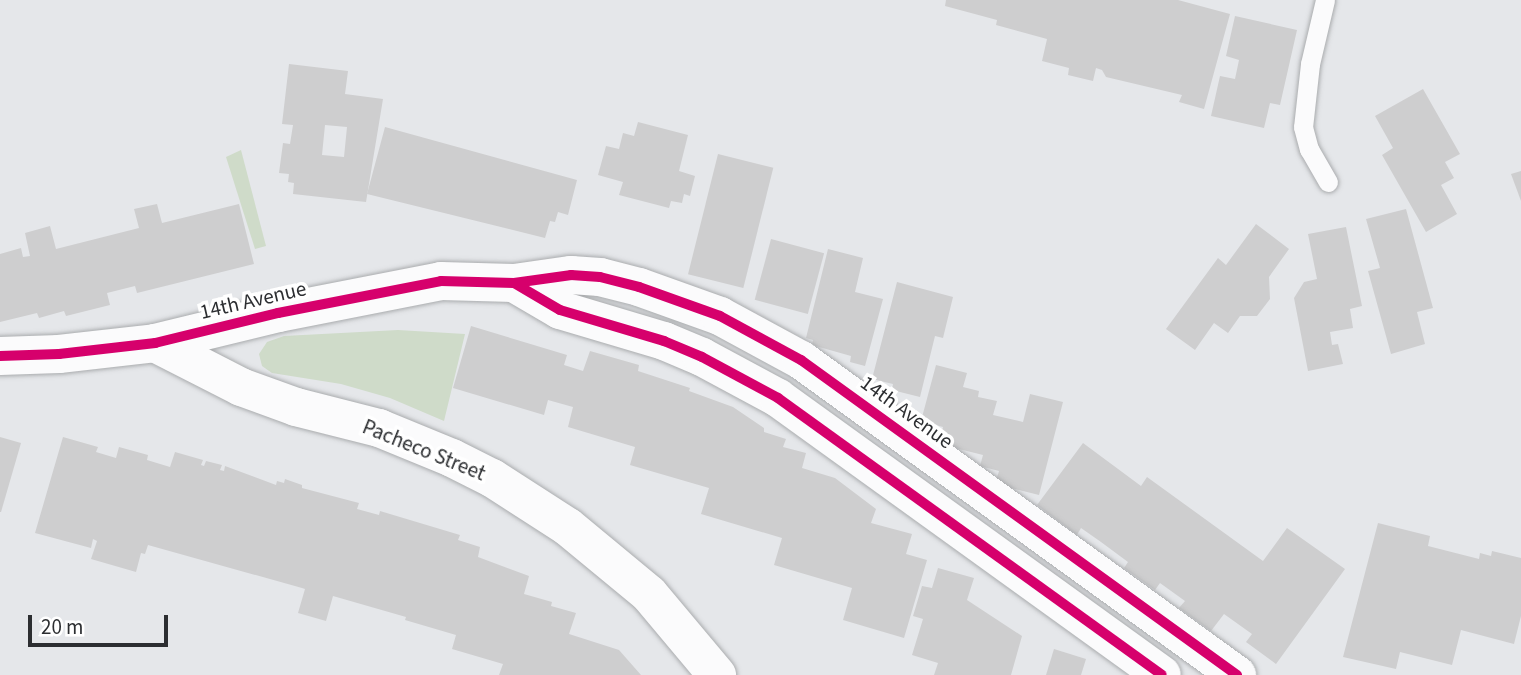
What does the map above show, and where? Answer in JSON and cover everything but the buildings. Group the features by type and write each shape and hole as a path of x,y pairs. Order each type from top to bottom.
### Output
{"street":[{"name":"14th Avenue","path":"0,356 59,354 155,343 394,288 441,281 514,283 545,276 600,277 679,299 760,336 837,385 1237,675"},
{"name":"14th Avenue","path":"514,283 560,310 664,341 702,357 778,398 1161,675"},
{"name":"Pacheco Street","path":"155,343 241,387 414,441 492,478 568,527 640,586 683,631 717,675"}],"lane":[{"path":"1325,0 1310,64 1303,127 1309,149 1328,182"}],"green space":[{"path":"241,150 266,246 255,249 226,157"},
{"path":"398,330 465,334 444,421 390,398 341,384 272,373 262,366 259,354 267,342 284,336"}],"cycle path":[{"path":"0,356 59,354 155,343 278,313 441,281 514,283 571,275 600,277 639,287 720,316 801,360 1237,675"},
{"path":"514,283 560,310 664,341 702,357 778,398 1162,675"}]}
